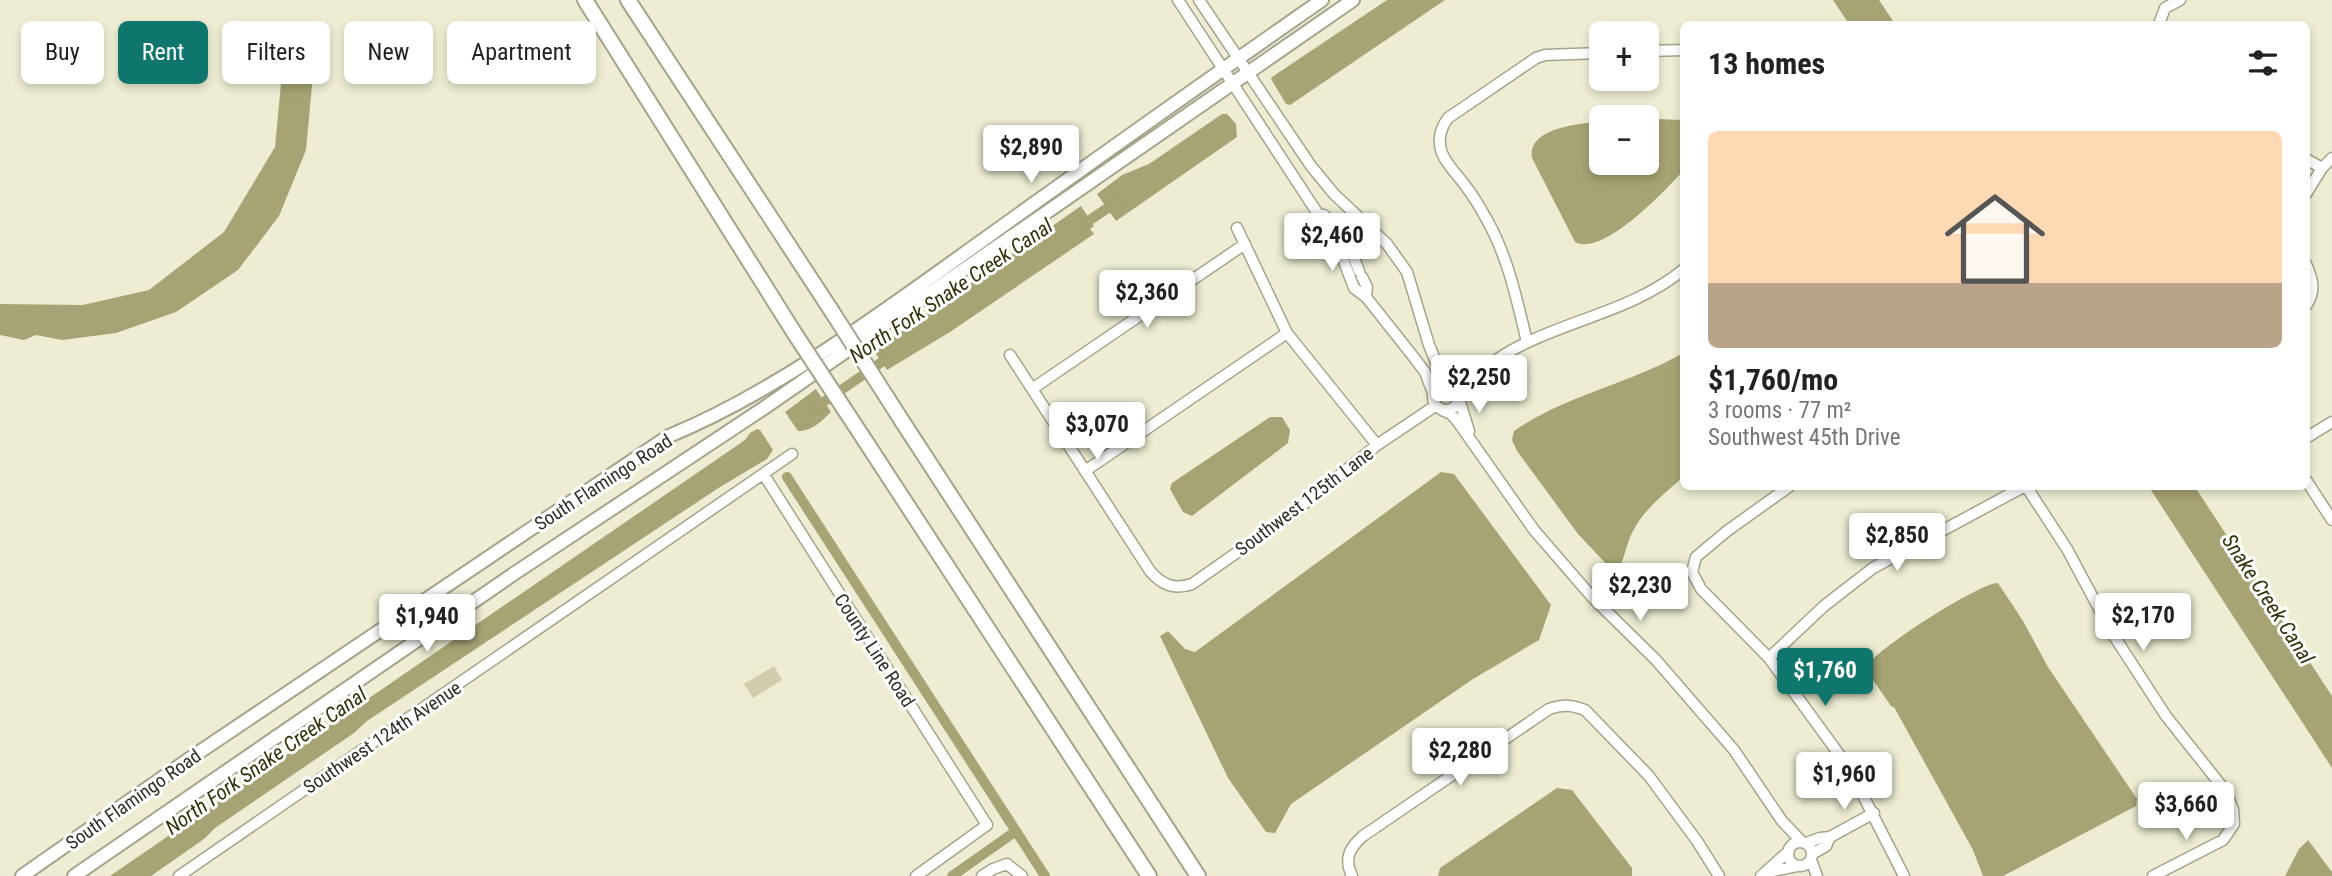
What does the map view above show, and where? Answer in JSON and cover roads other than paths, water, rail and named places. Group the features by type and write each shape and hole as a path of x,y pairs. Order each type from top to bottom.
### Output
{"highway":[{"path":"585,0 795,334 1149,876"},
{"path":"628,0 1198,876"}],"main road":[{"name":"South Flamingo Road","path":"22,876 192,757 668,436 708,420 752,396 899,301 1322,0"},
{"name":"South Flamingo Road","path":"74,876 515,573 764,408 1353,0"}],"street":[{"path":"1178,0 1221,70 1337,243 1354,288 1366,297 1425,372 1438,408 1451,414 1534,530 1592,597 1656,660 1734,750 1782,821 1804,843 1812,857 1816,876"},
{"path":"1199,0 1311,166 1335,194 1387,244 1407,272 1429,345 1445,384 1457,393 1472,442"},
{"path":"2160,21 2165,8 2180,0"},
{"path":"1659,51 1680,50"},
{"path":"1527,342 1504,255 1468,188 1446,162 1439,139 1441,127 1448,118 1536,58 1545,55 1589,53"},
{"path":"2310,188 2332,158"},
{"path":"2310,161 2322,168"},
{"path":"1309,199 1346,237 1367,287 1366,297"},
{"path":"1237,228 1287,333 1377,445"},
{"path":"1032,389 1245,244"},
{"path":"1438,408 1453,408 1457,393 1480,370 1527,342 1625,306 1670,281 1680,272"},
{"path":"2310,273 2314,294 2310,300"},
{"path":"1010,355 1085,471 1287,333"},
{"path":"1433,393 1438,386 1445,384"},
{"name":"Southwest 125th Lane","path":"1085,471 1158,581 1181,587 1192,584 1289,516 1377,445 1438,408"},
{"path":"2310,436 2332,422"},
{"name":"Southwest 124th Avenue","path":"179,876 792,454"},
{"name":"County Line Road","path":"764,475 987,825 916,876"},
{"path":"2310,486 2332,520"},
{"path":"1784,490 1696,557 1692,572 1701,589 1769,658 1849,768 1904,876"},
{"path":"1769,658 1824,606 1873,568 2018,490"},
{"path":"2028,490 2067,549 2112,633 2166,716 2224,789 2233,809 2234,824 2223,840 2152,876"},
{"path":"1352,876 1347,866 1352,845 1549,709 1560,705 1572,705 1585,710 1648,776 1697,841 1719,876"},
{"path":"1764,874 1795,843 1830,837 1874,813"},
{"path":"1782,821 1789,859 1808,876"},
{"path":"1764,874 1806,865 1826,846 1830,837"},
{"path":"982,876 1007,864 1022,876"}],"water":[{"path":"1387,0 1445,0 1290,105 1286,104 1272,77"},
{"path":"1833,0 1879,0 1893,21 1847,21"},
{"path":"281,84 312,84 306,150 279,216 238,270 176,312 116,333 62,340 36,335 24,340 0,335 0,304 83,305 149,290 224,232 275,147"},
{"path":"1222,114 1227,114 1236,124 1237,137 1116,221 1097,194 1122,175 1149,164"},
{"path":"1659,119 1680,120 1680,174 1633,219 1601,240 1587,244 1575,242 1532,158 1533,148 1546,134 1589,123 1589,175 1659,175"},
{"path":"1081,206 1094,226 1090,229 1094,234 950,332 887,370 874,351"},
{"path":"1680,355 1680,480 1642,517 1632,533 1618,569 1612,570 1578,534 1517,451 1512,440 1514,431 1555,408"},
{"path":"816,389 831,412 812,428 798,431 785,412"},
{"path":"1270,417 1282,417 1290,430 1288,443 1192,516 1183,512 1170,489 1172,483"},
{"path":"757,429 773,450 767,459 720,487 367,721 354,733 215,828 204,839 151,876 110,876 745,440"},
{"path":"1441,472 1454,474 1551,605 1539,640 1473,679 1291,804 1275,833 1266,832 1228,778 1160,636 1168,631 1185,649 1195,652"},
{"name":"Snake Creek Canal","path":"2151,490 2197,490 2332,696 2332,768"},
{"path":"1998,583 2048,667 2137,799 2136,806 2003,876 1983,876 1973,850 1894,707 1868,673 1868,665 1890,645 1930,618 1971,593"},
{"path":"1557,788 1572,790 1632,868 1632,876 1438,876 1440,868"},
{"path":"2308,840 2332,872 2332,876 2285,876 2299,849"}],"waterway":[{"name":"North Fork Snake Creek Canal","path":"1081,226 1118,201"},
{"name":"North Fork Snake Creek Canal","path":"815,408 892,355"},
{"path":"787,477 1045,876"},
{"path":"952,876 1016,831"}]}
